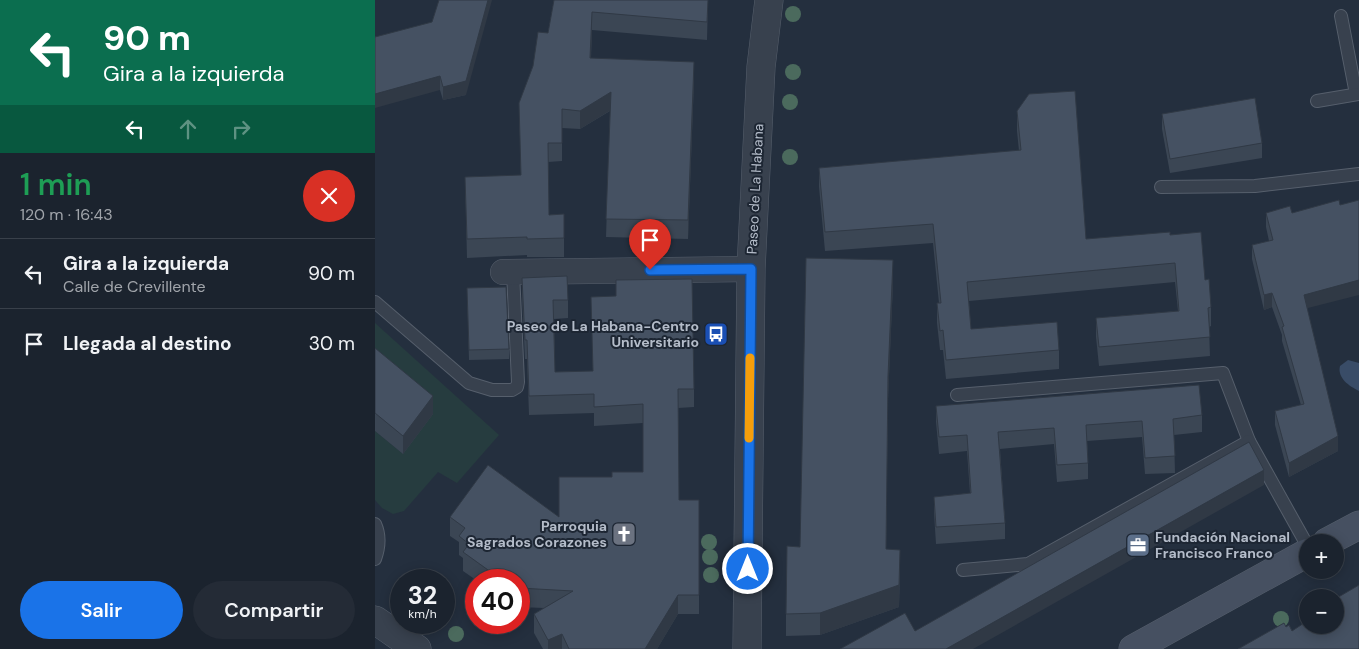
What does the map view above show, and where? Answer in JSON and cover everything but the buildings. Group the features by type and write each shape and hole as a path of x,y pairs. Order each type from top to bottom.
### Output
{"main road":[{"path":"1342,534 1359,525"},
{"path":"1133,649 1299,557"}],"street":[{"name":"Paseo de La Habana","path":"747,649 751,269 761,67 769,0"},
{"path":"508,272 751,269"},
{"path":"375,620 417,649"}],"lane":[{"path":"1317,101 1357,94 1341,16"},
{"path":"1161,187 1255,186 1359,174"},
{"path":"375,302 469,383 492,390 512,390 517,387 519,382 508,272"},
{"path":"957,394 1223,373 1249,441 1301,534"},
{"path":"963,570 1027,564 1249,441"},
{"path":"375,524 378,530 378,550 375,559"}],"green space":[{"path":"375,323 499,435 457,483 438,472 404,511 393,514 382,508 375,500 375,431 403,454 375,366"}],"water":[{"path":"1348,360 1359,363 1359,391 1348,384 1340,374 1340,366"}],"slow traffic":[{"path":"749,438 750,358"}],"place":[{"name":"Paseo de La Habana-Centro Universitario","path":"716,334"},
{"name":"Parroquia Sagrados Corazones","path":"624,534"},
{"name":"Fundación Nacional Francisco Franco","path":"1138,545"}],"route":[{"path":"650,270 751,269 748,569"}]}
